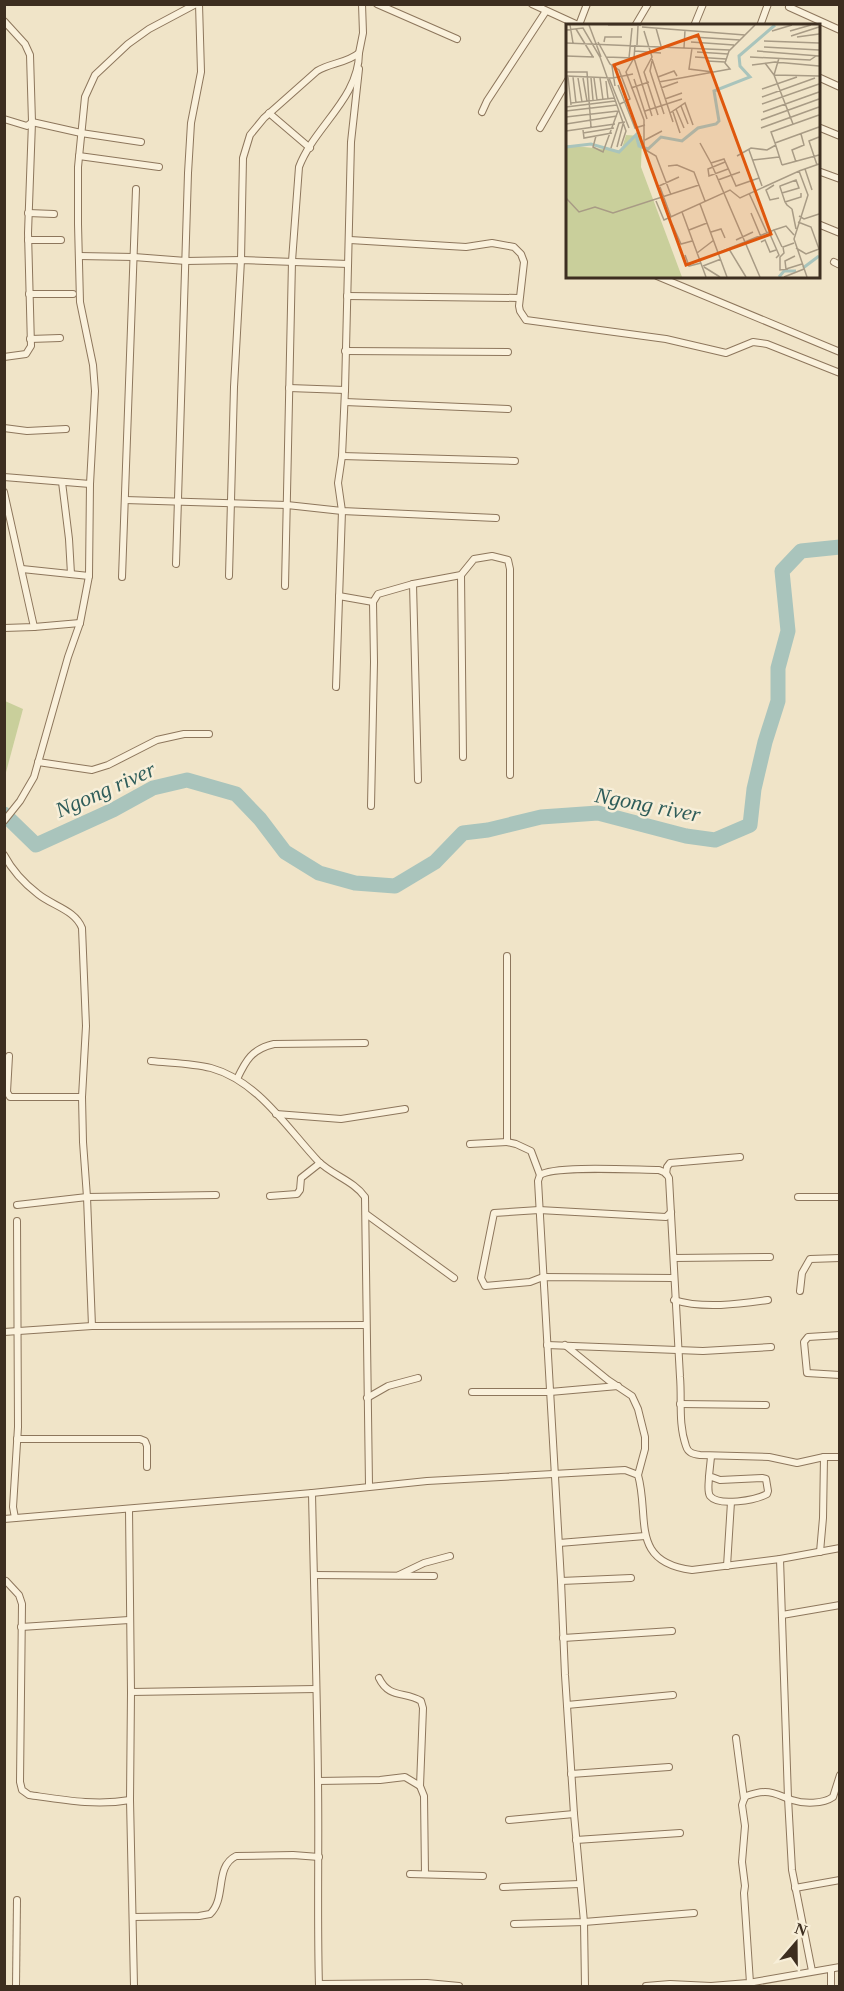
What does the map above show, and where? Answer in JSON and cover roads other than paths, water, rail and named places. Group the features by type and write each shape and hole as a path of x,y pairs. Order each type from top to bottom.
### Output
{"street":[{"path":"4,821 20,801 34,777 80,623 89,576 90,484 95,391 93,365 80,302 79,156 84,98 95,75 128,44 148,29 198,4 201,72 191,123 176,564"},
{"path":"336,687 342,511 338,483 345,402 351,142 363,33 362,4"},
{"path":"377,4 457,39"},
{"path":"532,4 577,24"},
{"path":"579,24 586,4"},
{"path":"636,24 648,4"},
{"path":"695,24 703,4"},
{"path":"761,24 768,4"},
{"path":"789,7 840,30"},
{"path":"482,112 546,11"},
{"path":"4,21 25,44 30,55 32,122 28,213 31,346 28,353 4,357"},
{"path":"229,576 234,387 242,260 243,158 250,135 269,113 324,66 349,60 359,53"},
{"path":"285,586 292,261 299,167 359,69"},
{"path":"820,77 840,87"},
{"path":"540,128 566,83"},
{"path":"269,113 310,148"},
{"path":"4,119 27,126 32,122"},
{"path":"32,122 81,133 141,142"},
{"path":"820,128 840,136"},
{"path":"79,156 159,167"},
{"path":"820,171 840,179"},
{"path":"122,577 136,189"},
{"path":"28,213 54,214"},
{"path":"820,224 840,233"},
{"path":"28,240 61,240"},
{"path":"350,240 466,247 492,243 514,247 522,254 524,262 519,298 520,311 526,320 666,339 726,353 753,342 767,344 840,373"},
{"path":"79,256 186,261 242,260 348,264"},
{"path":"662,278 840,352"},
{"path":"29,294 73,294"},
{"path":"348,296 519,298"},
{"path":"30,339 60,338"},
{"path":"345,351 508,352"},
{"path":"289,388 345,390"},
{"path":"345,402 508,409"},
{"path":"4,428 27,431 66,429"},
{"path":"342,456 515,461"},
{"path":"4,477 90,484"},
{"path":"62,482 69,539 70,574"},
{"path":"4,492 34,627"},
{"path":"125,500 230,502 342,511 496,518"},
{"path":"464,758 461,575 474,558 502,557 510,563 510,775"},
{"path":"22,569 89,576"},
{"path":"371,806 373,602 378,594 413,584 461,575"},
{"path":"413,584 418,780"},
{"path":"339,596 373,602"},
{"path":"4,628 80,623"},
{"path":"38,762 92,770 108,765 157,740 184,734 209,734"},
{"path":"4,855 20,877 37,894 70,913 78,920 82,928 86,1026 82,1096 83,1142 92,1326"},
{"path":"507,956 507,1142"},
{"path":"237,1079 247,1059 274,1044 365,1043"},
{"path":"9,1056 7,1092 10,1097 82,1096"},
{"path":"151,1061 212,1069 237,1079 259,1096 320,1163 365,1197 369,1485"},
{"path":"276,1114 341,1119 405,1109"},
{"path":"470,1144 507,1142 516,1144 531,1151 540,1175 538,1181 539,1210 571,1774 584,1922 585,1986"},
{"path":"666,1174 670,1163 740,1157"},
{"path":"270,1196 297,1194 300,1190 301,1178 320,1163"},
{"path":"540,1175 552,1170 616,1169 659,1170 669,1178 681,1423 687,1449 691,1453 711,1457 769,1457 797,1463 824,1457 840,1457"},
{"path":"17,1205 87,1197 216,1195"},
{"path":"798,1197 840,1197"},
{"path":"671,1212 666,1217 539,1210 494,1213 481,1278 485,1286 530,1282 543,1277 674,1278"},
{"path":"366,1214 454,1278"},
{"path":"15,1518 13,1507 17,1439 17,1221"},
{"path":"674,1258 770,1257"},
{"path":"800,1291 802,1273 810,1259 840,1258"},
{"path":"674,1300 686,1304 728,1304 768,1300"},
{"path":"4,1332 92,1326 366,1325"},
{"path":"840,1335 808,1337 804,1342 807,1373 840,1375"},
{"path":"547,1345 703,1351 771,1347"},
{"path":"565,1345 632,1396 638,1409 645,1437 645,1449 638,1475 642,1493 643,1530 654,1552 664,1562 692,1570 780,1559 840,1548"},
{"path":"367,1398 387,1386 418,1378"},
{"path":"472,1392 550,1392 618,1386"},
{"path":"680,1404 766,1405"},
{"path":"17,1439 140,1439 145,1441 147,1446 147,1467"},
{"path":"709,1476 720,1480 766,1479 768,1491 767,1494 751,1500 718,1501 711,1496 708,1490 709,1476 711,1457"},
{"path":"820,1552 824,1457"},
{"path":"4,1519 312,1493 427,1480 625,1470 638,1475"},
{"path":"312,1493 318,1781 319,1985 459,1986"},
{"path":"727,1566 731,1502"},
{"path":"129,1509 130,1800 134,1986"},
{"path":"559,1543 645,1536"},
{"path":"398,1575 424,1563 450,1556"},
{"path":"780,1559 792,1870 812,1971"},
{"path":"314,1575 434,1576"},
{"path":"561,1581 631,1578"},
{"path":"6,1581 18,1595 22,1604 20,1782 22,1790 29,1795 93,1804 130,1800"},
{"path":"782,1615 840,1605"},
{"path":"21,1627 129,1620"},
{"path":"563,1638 672,1631"},
{"path":"379,1678 385,1688 391,1692 417,1698 421,1701 423,1708 420,1786 424,1796 425,1874"},
{"path":"131,1692 316,1689"},
{"path":"567,1705 673,1695"},
{"path":"736,1738 744,1799 742,1805 745,1826 742,1862 750,1983"},
{"path":"571,1774 669,1767"},
{"path":"744,1799 746,1796 765,1792 808,1802 830,1799 833,1797 840,1775"},
{"path":"318,1781 380,1780 405,1777 420,1786"},
{"path":"509,1820 574,1814"},
{"path":"576,1840 680,1833"},
{"path":"133,1917 210,1914 217,1905 225,1865 236,1856 319,1857"},
{"path":"410,1874 483,1876"},
{"path":"795,1888 840,1880"},
{"path":"503,1887 580,1884"},
{"path":"16,1986 17,1900"},
{"path":"514,1924 584,1922 694,1913"},
{"path":"646,1986 678,1984 718,1986 750,1983 840,1967"},
{"path":"831,1969 831,1986"}],"waterway":[{"name":"Ngong river","path":"4,814 36,845 113,810 153,788 187,780 236,794 260,819 285,852 319,873 355,883 395,886 435,862 463,833 488,830 541,817 598,813 686,836 715,840 750,825 754,789 778,701 778,668 788,631 782,571 801,551 840,547"}]}
